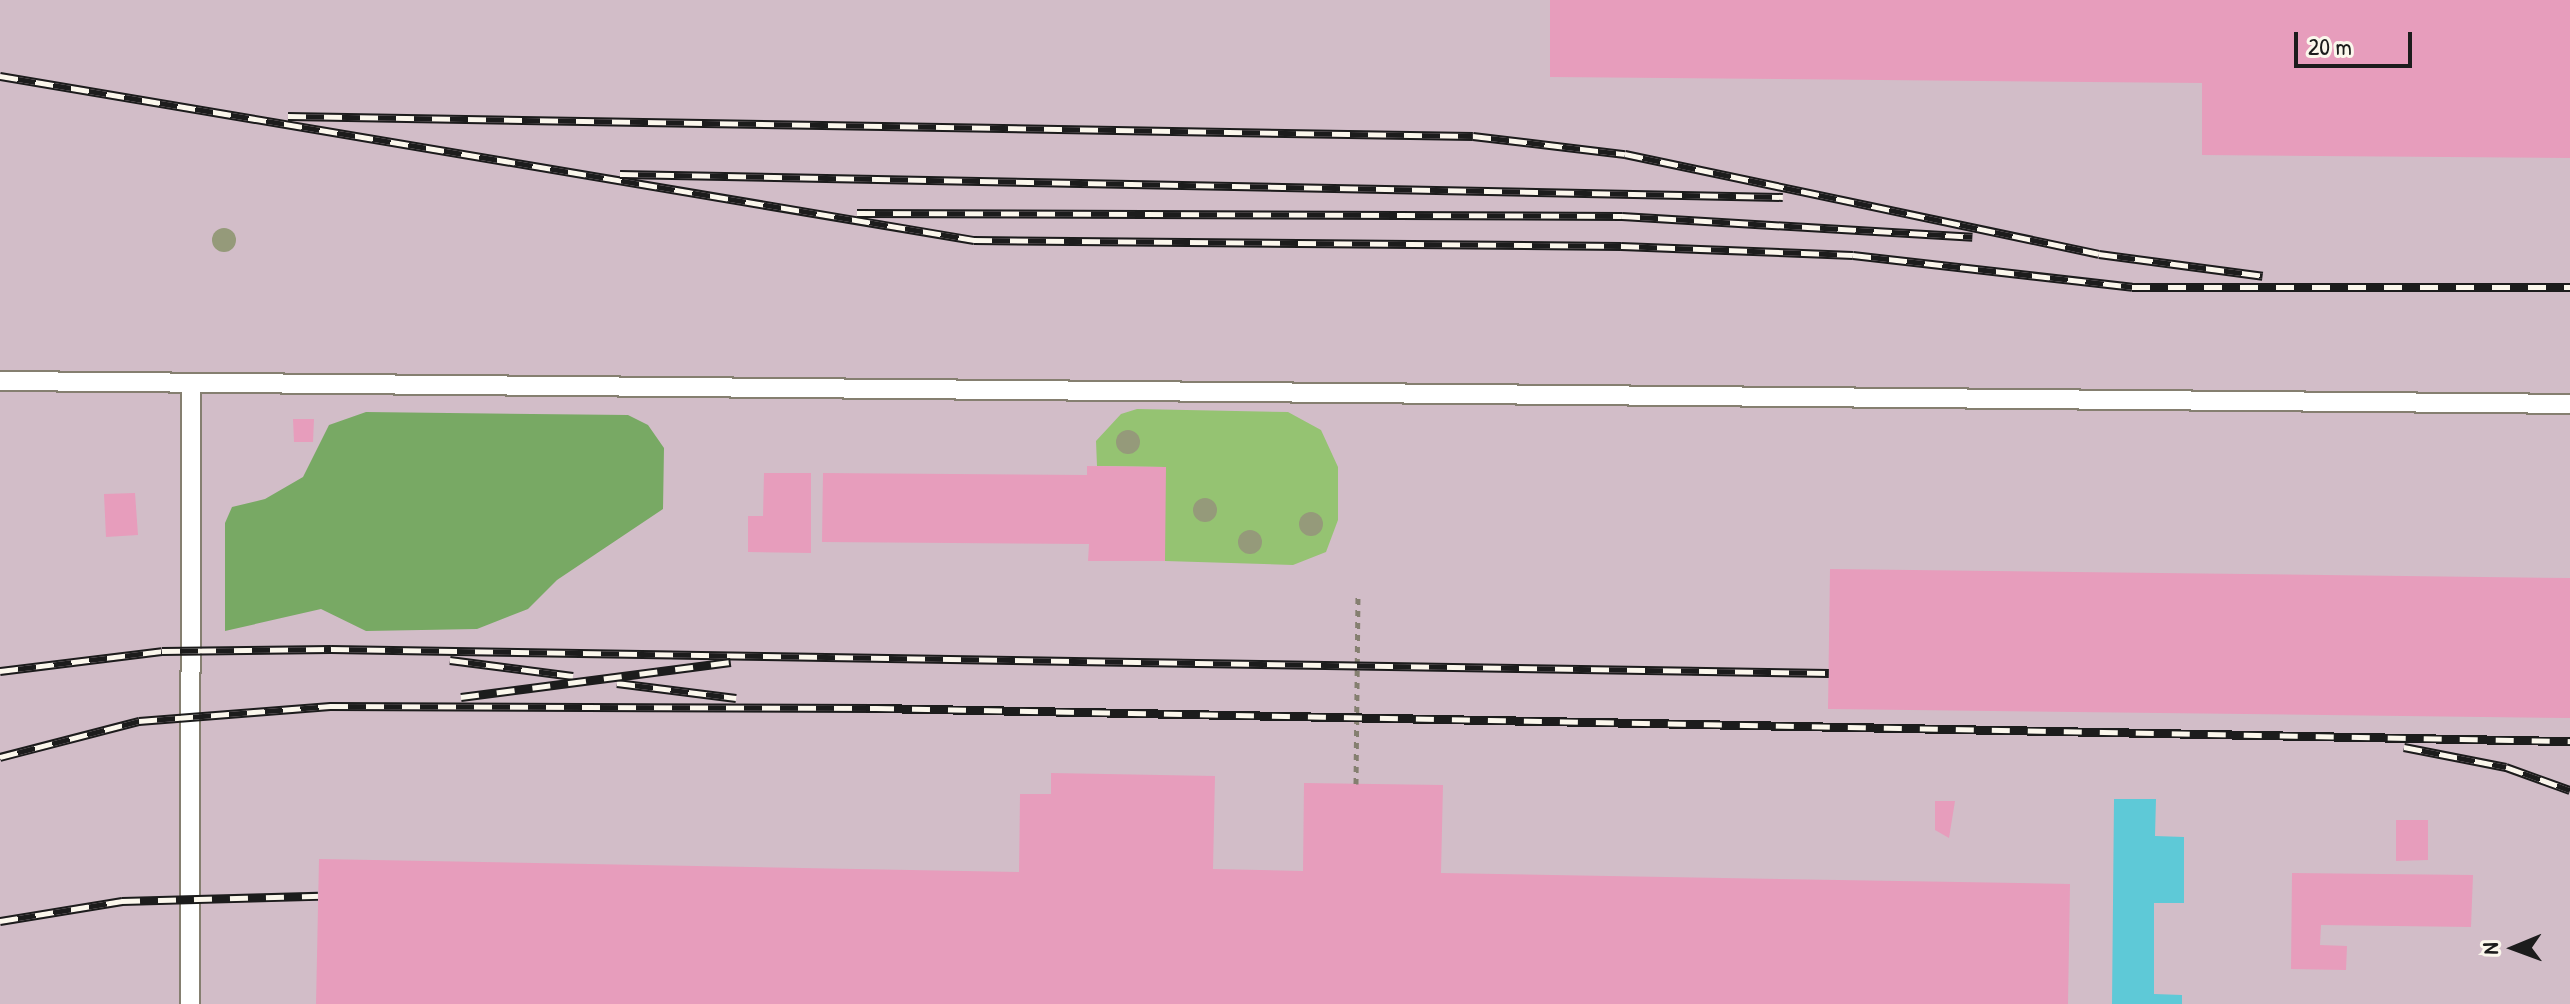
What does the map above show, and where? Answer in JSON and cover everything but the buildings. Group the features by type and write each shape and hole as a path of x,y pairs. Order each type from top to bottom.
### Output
{"lane":[{"path":"0,381 2570,404"},
{"path":"190,1004 191,383"}],"path":[{"path":"1356,784 1358,593"}],"shaded area":[{"path":"0,0 2570,0 2570,1004 0,1004"}],"green space":[{"path":"1137,409 1288,412 1321,430 1338,467 1338,520 1326,552 1293,565 1165,561 1165,467 1097,466 1096,441 1121,414"},
{"path":"366,412 628,415 648,425 664,448 663,509 557,580 528,609 477,629 366,631 321,609 225,631 225,523 232,507 265,499 303,477 329,425"}],"water":[{"path":"2114,799 2156,799 2155,836 2184,837 2184,903 2154,903 2154,994 2182,995 2182,1004 2112,1004"}],"railway":[{"path":"0,76 974,240 1621,246 1853,255 2132,287 2570,287"},
{"path":"288,116 1473,136 1625,154 2099,254 2263,276"},
{"path":"620,174 1783,197"},
{"path":"857,213 1622,216 1972,237"},
{"path":"0,671 162,651 331,649 1829,673"},
{"path":"450,660 573,676"},
{"path":"461,697 731,662"},
{"path":"617,683 736,698"},
{"path":"0,757 139,721 330,706 876,708 2570,741"},
{"path":"2404,747 2506,767 2570,790"},
{"path":"0,921 122,901 318,896"}]}
